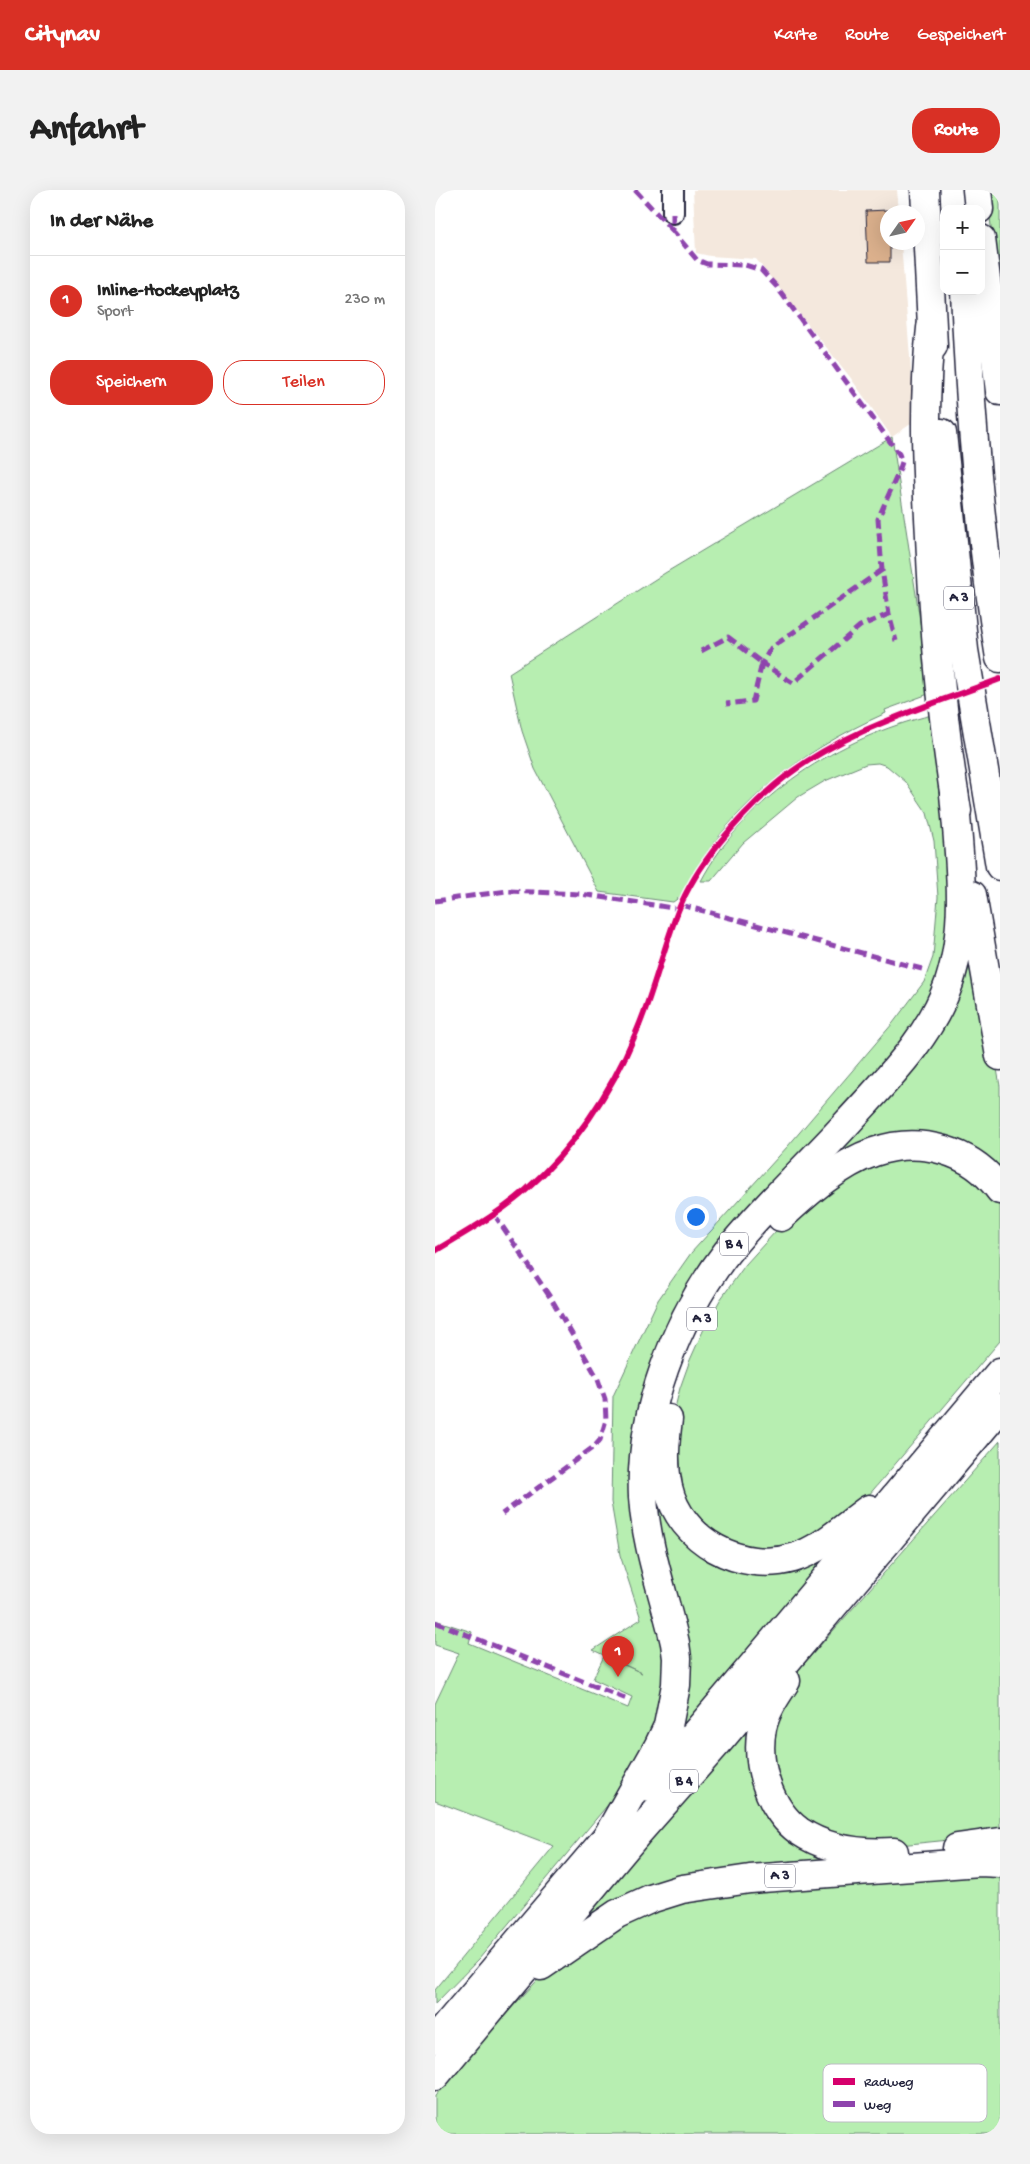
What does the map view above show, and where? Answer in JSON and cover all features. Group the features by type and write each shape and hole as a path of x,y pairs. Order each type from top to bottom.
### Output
{"highway":[{"name":"A 3","path":"925,190 931,328 965,650 1000,866"},
{"path":"961,190 962,205"},
{"path":"977,190 979,205"},
{"path":"982,250 1000,391"},
{"name":"A 3","path":"965,295 971,408 983,530 1000,658"},
{"path":"931,328 927,365 925,430 940,686 954,793 1000,1056"},
{"name":"B 4","path":"607,1837 668,1726 675,1685 677,1658 675,1642 650,1548 643,1497 645,1448 661,1377 677,1335 727,1253 906,1057 938,1008 952,969 960,925 961,886 954,793"},
{"name":"A 3","path":"910,1478 837,1534 802,1555 764,1562 730,1556 708,1544 695,1533 680,1514 668,1489 664,1455 668,1416 675,1386 698,1327 728,1280 776,1222 800,1199 835,1172 873,1152 903,1146 926,1146 945,1150 969,1161 982,1170 1000,1190"},
{"name":"B 4","path":"435,2039 1000,1372"},
{"name":"B 4","path":"435,2076 511,1988 637,1834 721,1739 1000,1408"},
{"name":"B 4","path":"858,1575 777,1693 765,1719 760,1747 762,1769 775,1804 798,1830 816,1841 848,1850 889,1852 948,1849 1000,1842"},
{"name":"A 3","path":"511,1988 617,1914 651,1899 682,1889 750,1878 980,1862 1000,1863"}],"lane":[{"path":"673,190 673,213"}],"shaded area":[{"path":"693,190 897,190 898,205 880,205 880,250 902,250 915,421 892,437 850,377 756,259 710,256 696,253"}],"green space":[{"path":"987,190 1000,190 1000,309"},
{"path":"892,437 931,693 885,710 886,713 822,746 766,787 741,811 719,837 698,865 680,897 673,902 599,892 535,769 522,731 509,673 665,573"},
{"path":"932,715 943,783 951,938 917,1030 771,1192 647,1403 669,1656 659,1719 621,1789 479,1959 435,2004 435,1990 554,1846 435,1801 435,1704 459,1653 435,1645 435,1620 472,1632 469,1643 628,1708 632,1697 593,1679 604,1656 642,1673 593,1650 641,1619 620,1555 611,1502 613,1396 658,1300 691,1253 788,1146 893,1023 924,982 933,957 938,897 934,841 927,813 906,782 887,766 878,763 866,764 825,781 798,797 743,843 711,881 701,881 720,850 743,822 799,774 863,738"},
{"path":"970,915 1000,1086 1000,1183 976,1159 950,1144 936,1140 905,1139 861,1150 816,1180 765,1222 738,1252 718,1279 698,1312 681,1347 667,1385 659,1423 658,1460 665,1495 682,1526 699,1544 714,1554 740,1563 759,1566 777,1565 811,1554 859,1522 636,1786 662,1743 673,1719 681,1692 681,1661 677,1631 654,1544 649,1511 648,1484 655,1422 672,1358 696,1311 730,1258 899,1074 928,1035 941,1015 951,993 959,965 966,917"},
{"path":"942,1154 1000,1201 1000,1341 868,1496 830,1530 769,1555 701,1531 670,1472 672,1420 680,1388 690,1360 720,1300 746,1264 795,1210 857,1165"},
{"path":"1000,1441 1000,1835 899,1845 843,1842 793,1814 766,1754 796,1673"},
{"path":"780,1678 762,1791 851,1856 732,1875 562,1941"},
{"path":"1000,1868 1000,2134 435,2134 435,2096 503,2017 549,1968 669,1899"}],"building":[{"path":"880,210 880,250 890,250 890,262 868,262 866,211"}],"marked path":[{"path":"635,190 673,231"},
{"path":"673,213 673,231 697,260 707,264 745,265 761,270 777,287 899,454 902,462 878,519 882,570 889,614 896,641"},
{"path":"882,570 771,648 762,663 793,683 860,626 889,614"},
{"path":"701,651 728,637 762,663 753,701 726,704"},
{"path":"435,901 507,891 581,894 679,909"},
{"path":"681,905 922,969"},
{"path":"494,1214 552,1300 597,1377 605,1399 606,1420 600,1440 595,1446 502,1514"},
{"path":"435,1622 627,1699"}],"cycle path":[{"path":"435,1251 494,1215 516,1199 543,1174 589,1119 614,1078 635,1035 647,1005 672,926 686,894 707,859 747,812 775,785 800,766 854,735 912,711 1000,679"}],"place":[{"name":"Inline-Hockeyplatz","path":"618,1677"}]}
